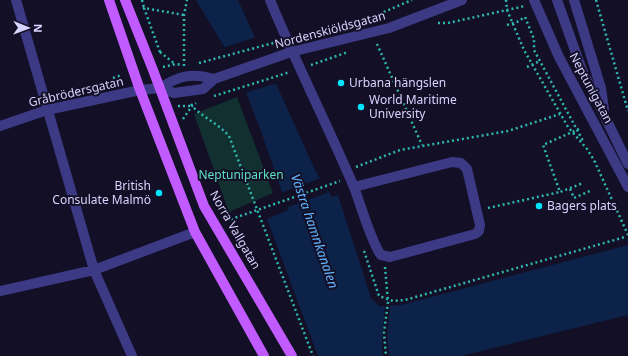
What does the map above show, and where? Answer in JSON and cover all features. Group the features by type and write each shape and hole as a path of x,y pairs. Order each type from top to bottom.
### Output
{"main road":[{"path":"109,0 140,90 195,232 264,356"},
{"name":"Norra Vallgatan","path":"125,0 160,88 195,185 215,225 292,356"}],"street":[{"path":"16,0 98,282 132,356"},
{"path":"270,0 291,52 354,187 379,253 390,257 475,234 480,225 467,169 461,163 452,162 354,187"},
{"name":"Nordenskiöldsgatan","path":"214,79 272,60 291,52 389,28 448,3 462,0"},
{"name":"Neptunigatan","path":"534,0 559,57 628,187"},
{"name":"Neptunigatan","path":"558,0 582,70 628,164"},
{"name":"Neptunigatan","path":"574,0 601,88 606,120"},
{"name":"Gråbrödersgatan","path":"0,126 47,110 140,90 160,88 171,81 186,76 198,74 214,79"},
{"name":"Gråbrödersgatan","path":"160,88 174,94 188,92 203,89 214,79"},
{"path":"0,291 93,266 195,232"}],"path":[{"path":"142,0 160,52"},
{"path":"183,61 184,14 187,0"},
{"path":"211,61 267,44 340,26 379,14 412,0"},
{"path":"506,0 507,10 512,23 532,65 560,114 572,132 587,148 594,160 628,235"},
{"path":"596,0 628,112"},
{"path":"144,8 184,14"},
{"path":"434,24 448,23 507,10"},
{"path":"507,24 525,17 534,39 534,50 578,129 583,141"},
{"path":"370,46 381,43"},
{"path":"377,44 422,145"},
{"path":"300,69 350,51"},
{"path":"527,67 540,61"},
{"path":"219,94 279,75"},
{"path":"192,106 198,112 218,125 229,136 313,356"},
{"path":"346,171 400,150 508,131 560,114"},
{"path":"560,192 544,145 578,129"},
{"path":"215,225 340,181"},
{"path":"477,210 560,192 583,183"},
{"path":"570,189 574,198 592,190"},
{"path":"388,301 404,300 625,237"},
{"path":"385,256 388,301 384,333 386,356"}],"green space":[{"name":"Neptuniparken","path":"237,97 273,193 229,212 194,114"}],"water":[{"name":"Västra hamnkanalen","path":"196,0 238,0 316,172 332,197 338,195 371,298 379,306 401,305 628,245 628,315 461,356 318,356 267,219 288,210 263,137 237,68"}],"pier":[{"path":"257,37 278,83 244,93 235,69 222,48"},
{"path":"321,178 326,184 327,193 285,208 281,193"},
{"path":"385,304 390,304 387,336 389,356 383,356 382,343"}],"place":[{"name":"Urbana hängslen","path":"341,83"},
{"name":"World Maritime University","path":"361,107"},
{"name":"British Consulate Malmö","path":"159,193"},
{"name":"Bagers plats","path":"539,206"}]}
